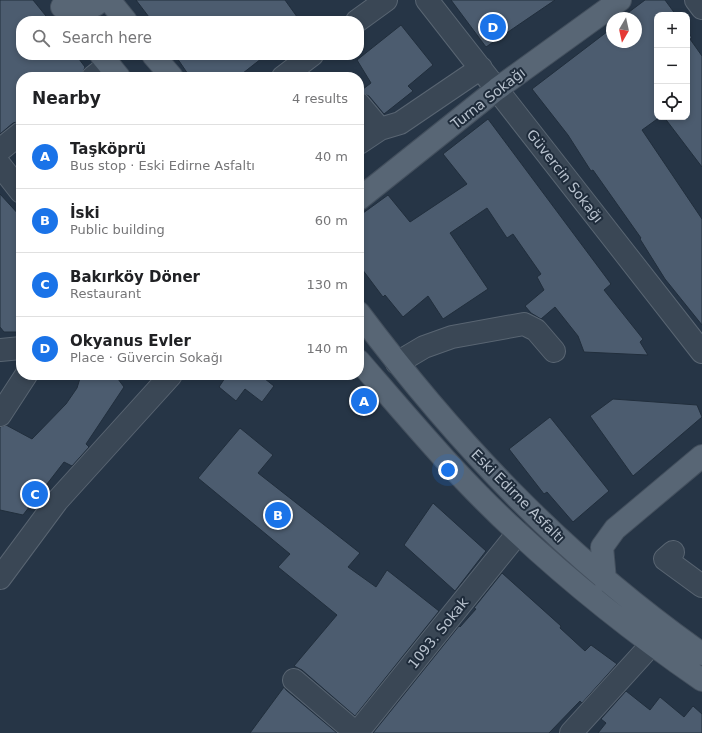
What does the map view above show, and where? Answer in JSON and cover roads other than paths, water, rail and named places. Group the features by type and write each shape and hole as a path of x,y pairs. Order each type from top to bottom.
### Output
{"main road":[{"path":"64,9 71,12 79,12 94,7 102,0"},
{"path":"109,0 122,16"},
{"name":"Turna Sokağı","path":"364,195 497,90 620,0"},
{"path":"157,60 168,72"},
{"name":"Eski Edirne Asfaltı","path":"364,320 443,419 506,488 605,580 702,654"},
{"name":"Eski Edirne Asfaltı","path":"364,367 413,423 518,533 651,645 702,680"},
{"path":"605,580 602,547 607,538 615,529 702,456"}],"street":[{"path":"364,16 386,0"},
{"name":"Güvercin Sokağı","path":"427,0 702,352"},
{"path":"696,0 702,8"},
{"path":"290,72 305,60"},
{"path":"364,140 380,129 400,123 481,68"},
{"path":"364,110 380,129"},
{"path":"0,150 16,137"},
{"path":"0,165 16,186"},
{"path":"397,363 424,348 452,337 524,324 536,330 554,350"},
{"path":"0,416 23,380"},
{"path":"0,578 57,501 166,380"},
{"name":"1093. Sokak","path":"357,733 518,533"},
{"path":"673,552 664,559 702,586"},
{"path":"571,733 651,645"},
{"path":"294,680 357,733"}],"place":[{"name":"Okyanus Evler","path":"493,27"},
{"name":"Taşköprü","path":"364,401"},
{"name":"Bakırköy Döner","path":"35,494"},
{"name":"İski","path":"278,515"}]}
